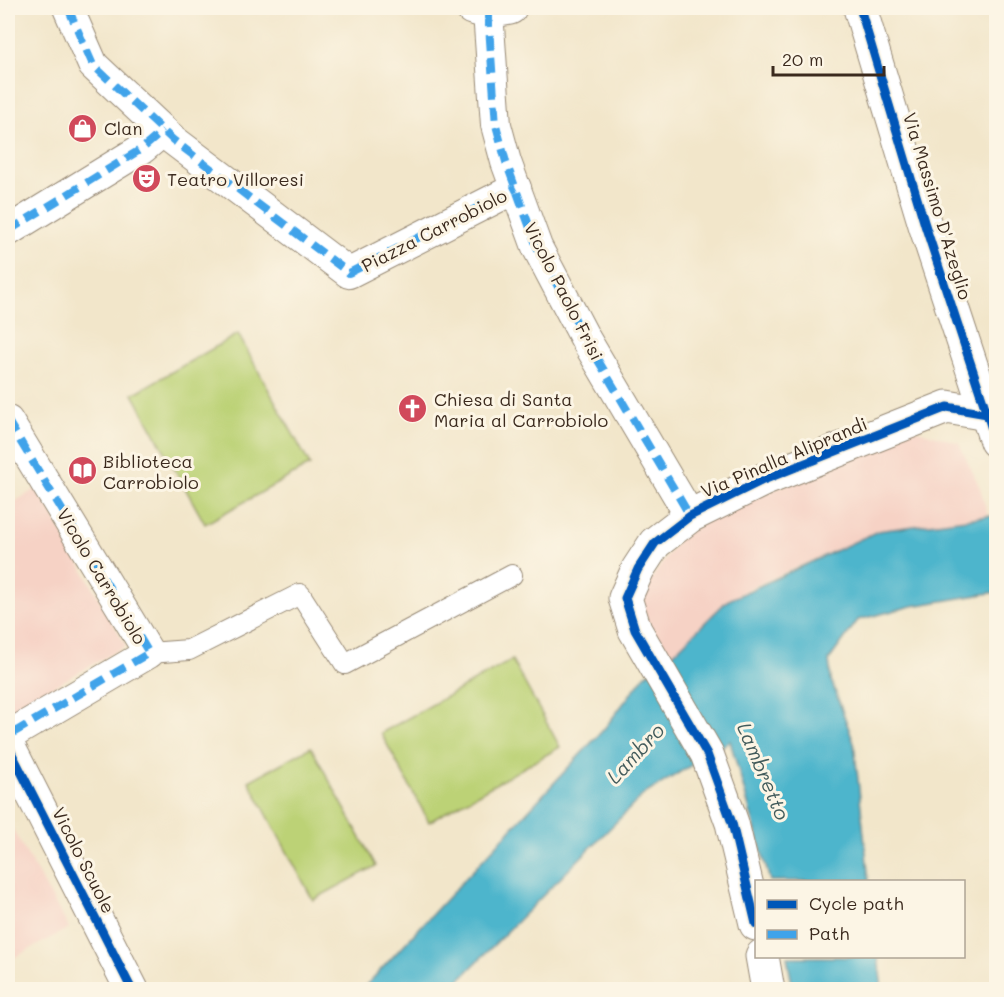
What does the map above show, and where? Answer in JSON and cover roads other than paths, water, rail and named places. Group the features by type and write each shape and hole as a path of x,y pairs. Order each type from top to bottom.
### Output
{"street":[{"name":"Piazza Carrobiolo","path":"68,8 93,65 153,140 349,273 516,188"},
{"name":"Via Massimo D'Azeglio","path":"860,8 925,225 992,428"},
{"name":"Vicolo Paolo Frisi","path":"490,9 496,125 537,247 586,340 690,516"},
{"path":"8,231 153,140"},
{"name":"Via Pinalla Aliprandi","path":"755,920 732,823 707,754 635,630 625,597 638,569 655,543 690,516 763,480 946,406 992,428"},
{"name":"Vicolo Carrobiolo","path":"8,421 149,653 8,736"},
{"name":"Vicolo Scuole","path":"8,746 132,990"},
{"path":"762,958 768,990"}],"lane":[{"path":"149,653 189,650 300,594 345,664 512,575"}],"water":[{"path":"988,516 996,517 996,592 912,606 858,620 829,660 831,680 854,743 869,880 770,880 730,741 643,795 450,989 362,990 604,729 645,675 665,662 727,601 878,531"},
{"path":"787,958 878,958 882,989 793,989"}],"place":[{"name":"Clan","path":"83,128"},
{"name":"Teatro Villoresi","path":"146,179"},
{"name":"Chiesa di Santa Maria al Carrobiolo","path":"413,409"},
{"name":"Biblioteca Carrobiolo","path":"82,471"}],"water label":[{"name":"Lambro","path":"635,753"},
{"name":"Lambretto","path":"764,771"}]}
